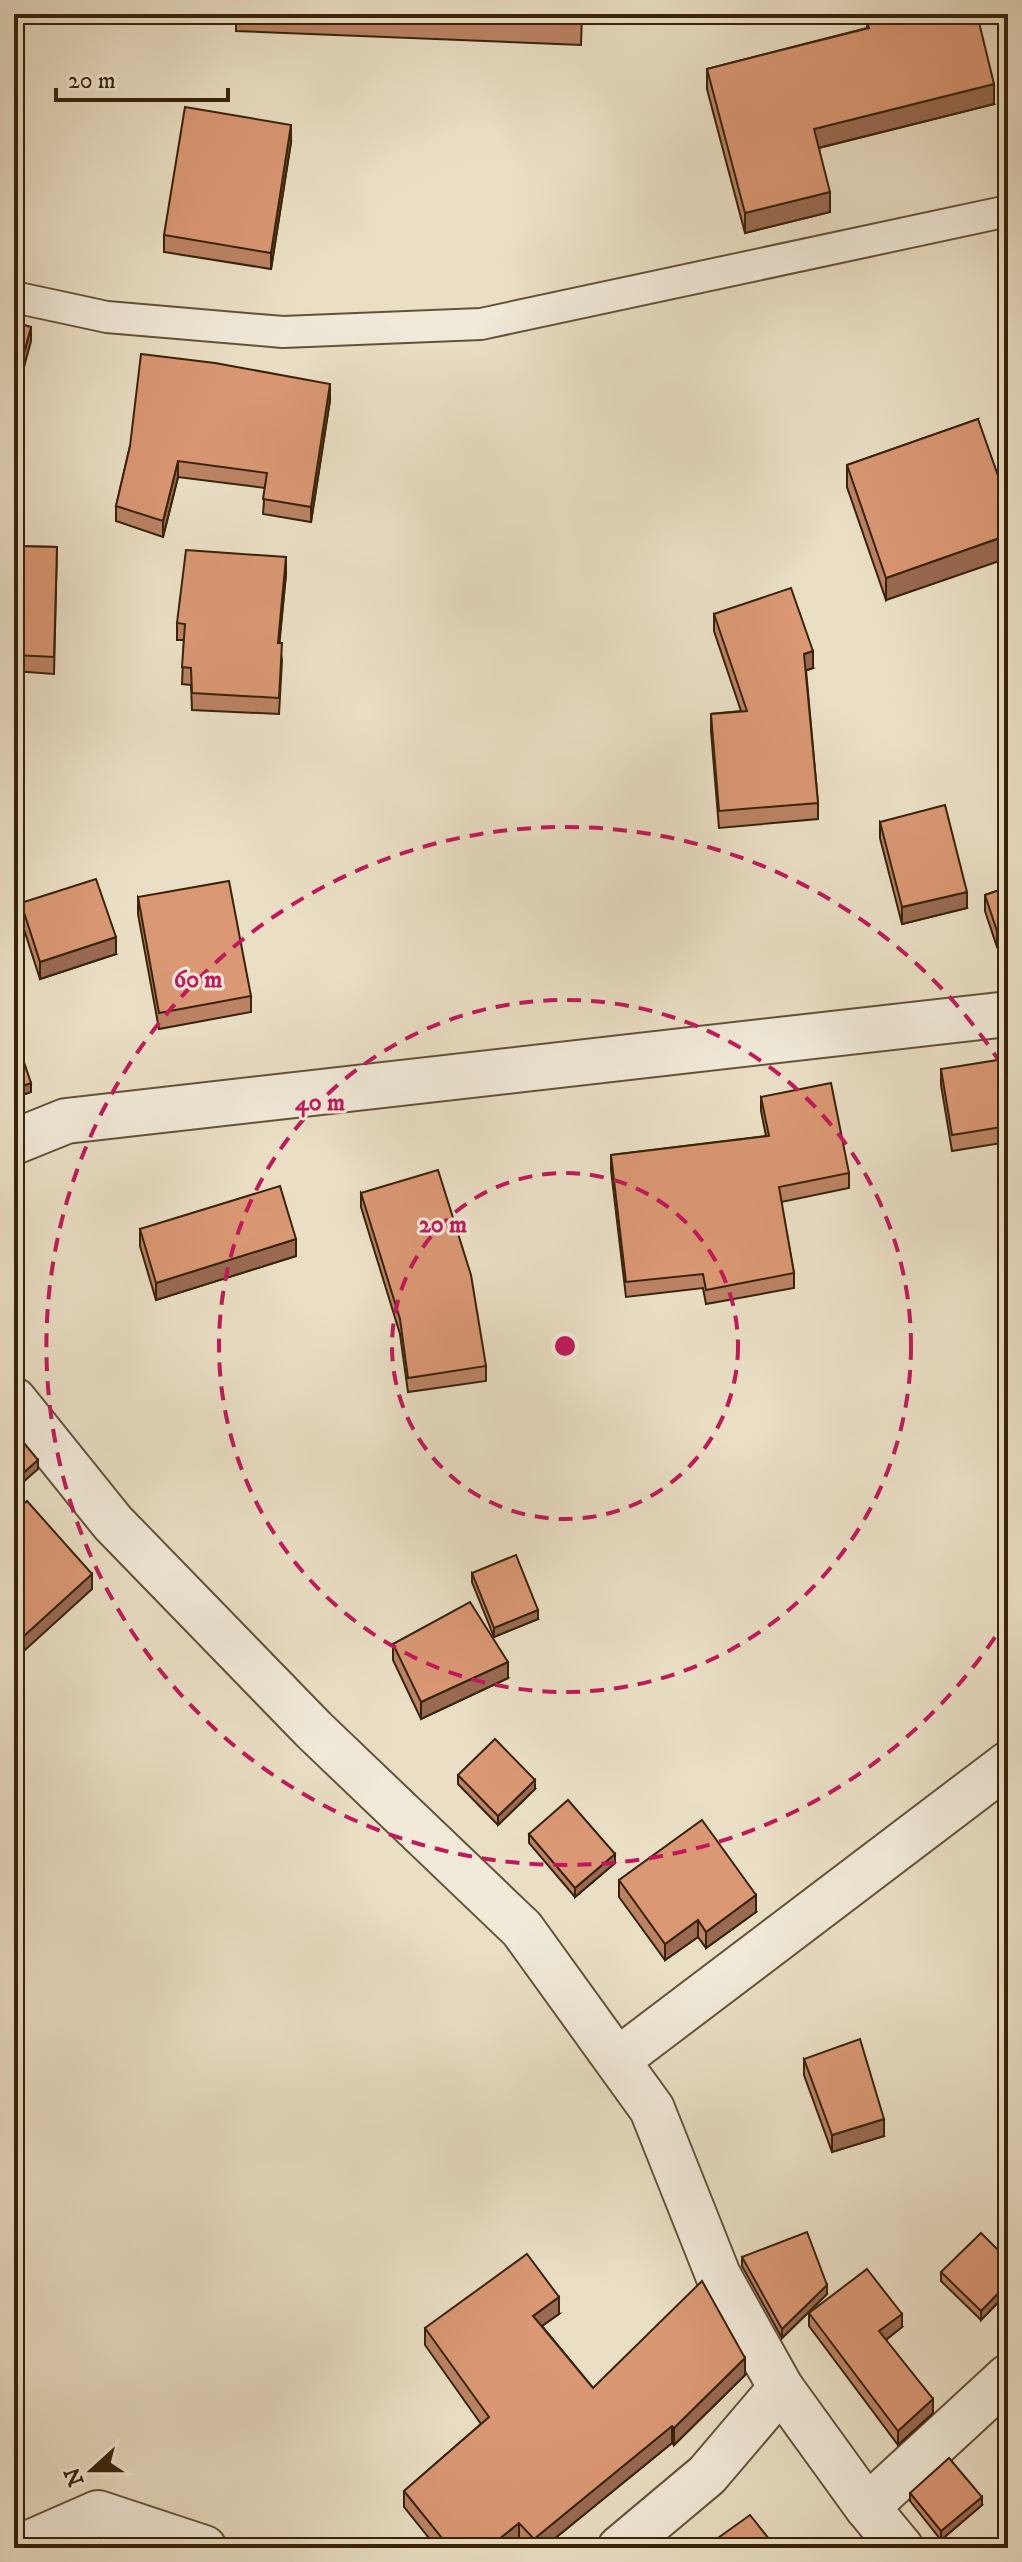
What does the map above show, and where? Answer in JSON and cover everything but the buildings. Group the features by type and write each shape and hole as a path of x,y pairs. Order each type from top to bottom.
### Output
{"street":[{"path":"14,1142 66,1121 1008,1014"},
{"path":"14,1400 113,1523 314,1730 522,1929 619,2059 652,2109 718,2275 781,2388 867,2507 901,2548"},
{"path":"619,2059 1008,1764"},
{"path":"867,2507 1008,2377"},
{"path":"620,2548 707,2475 781,2388"},
{"path":"18,2548 98,2513 204,2548"}],"lane":[{"path":"14,297 107,317 283,332 481,324 1008,211"}]}
